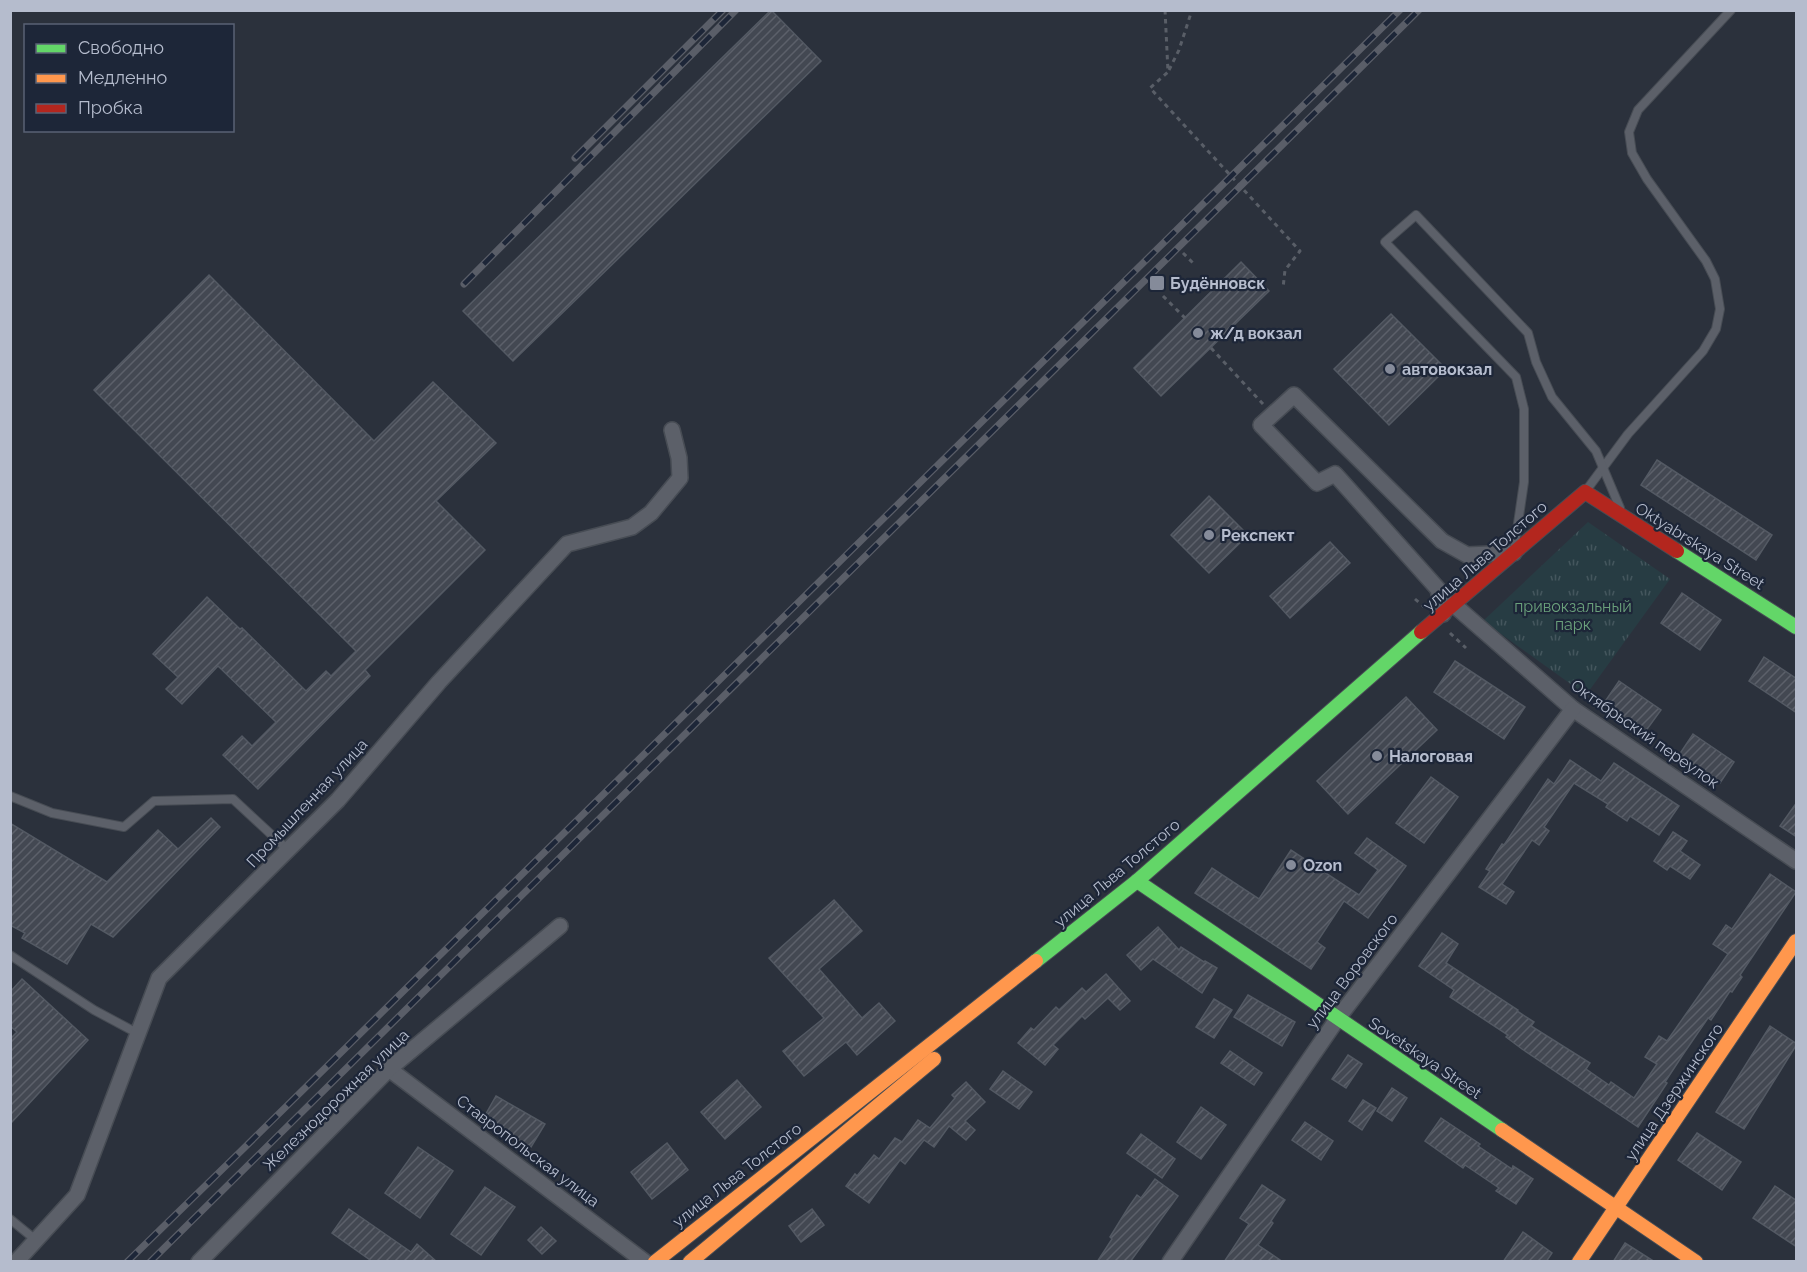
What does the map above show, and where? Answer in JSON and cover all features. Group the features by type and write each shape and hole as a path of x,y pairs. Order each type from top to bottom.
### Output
{"main road":[{"name":"улица Льва Толстого","path":"690,1262 1140,883 1448,609 1585,492"},
{"name":"Oktyabrskaya Street","path":"1585,492 1797,627"},
{"name":"улица Льва Толстого","path":"655,1262 1140,883"},
{"name":"Sovetskaya Street","path":"1140,883 1696,1262"},
{"name":"улица Дзержинского","path":"1579,1262 1797,941"}],"street":[{"path":"1448,609 1438,589 1335,474 1317,483 1261,425 1294,395 1442,541 1467,555 1514,553"},
{"name":"Промышленная улица","path":"15,1262 37,1241 77,1195 159,978 338,800 439,682 567,544 632,527 651,513 680,478 679,458 672,430"},
{"name":"Октябрьский переулок","path":"1448,609 1573,709 1797,861"},
{"name":"улица Воровского","path":"1170,1262 1338,1018 1573,709"},
{"name":"Железнодорожная улица","path":"199,1262 389,1070 560,926"},
{"name":"Ставропольская улица","path":"389,1070 645,1262"}],"lane":[{"path":"1585,492 1628,434 1703,351 1716,329 1720,309 1715,279 1706,261 1647,179 1632,153 1629,132 1638,110 1731,10"},
{"path":"1514,553 1524,482 1524,410 1516,377 1385,242 1416,214 1528,333 1536,362 1552,397 1596,451 1624,517"},
{"path":"10,796 52,813 124,827 154,801 233,799 289,851"},
{"path":"10,955 94,1010 137,1033"},
{"path":"10,1219 37,1241"}],"path":[{"path":"1165,10 1168,72"},
{"path":"1192,10 1179,51 1168,72 1150,88 1300,251 1285,270 1282,288"},
{"path":"1183,253 1195,265"},
{"path":"1163,296 1185,318"},
{"path":"1211,348 1273,414"}],"green space":[{"name":"привокзальный парк","path":"1588,522 1670,579 1586,695 1483,621"}],"building":[{"path":"771,10 821,61 513,361 463,311"},
{"name":"ж/д вокзал","path":"1241,262 1269,291 1161,396 1134,368"},
{"path":"209,275 374,441 433,382 496,443 436,501 485,550 365,670 370,676 258,789 223,755 242,736 252,746 276,722 218,666 182,704 166,689 178,677 153,654 207,597 306,691 326,671 331,676 356,651 94,390"},
{"name":"автовокзал","path":"1391,314 1446,369 1389,425 1334,369"},
{"path":"1657,460 1772,535 1756,560 1641,485"},
{"name":"Рекспект","path":"1209,496 1248,535 1209,573 1171,535"},
{"path":"1330,542 1350,563 1290,618 1270,596"},
{"path":"1682,593 1721,620 1700,650 1661,623"},
{"path":"1764,657 1797,679 1797,713 1749,681"},
{"path":"1455,661 1525,707 1504,739 1434,692"},
{"path":"1619,681 1661,710 1645,732 1604,703"},
{"name":"Налоговая","path":"1406,697 1437,730 1348,814 1317,781"},
{"path":"1693,734 1734,762 1720,783 1679,755"},
{"path":"1570,760 1601,781 1614,763 1679,806 1659,835 1630,816 1627,821 1606,807 1608,804 1574,783 1544,827 1549,831 1539,845 1532,840 1502,884 1514,892 1506,904 1479,887 1490,871 1486,869 1548,779 1554,784"},
{"path":"1431,777 1458,797 1424,843 1396,823"},
{"path":"1797,802 1797,837 1780,826"},
{"path":"211,818 220,827 113,937 91,924 67,964 22,938 25,933 10,925 10,823 107,882 158,830 178,849"},
{"path":"1673,832 1687,841 1680,851 1700,865 1690,879 1670,866 1667,870 1654,861"},
{"path":"1367,838 1406,866 1368,918 1344,901 1317,942 1325,948 1311,969 1195,893 1212,868 1259,899 1291,850 1359,895 1378,870 1355,853"},
{"path":"1770,874 1796,892 1740,975 1742,977 1732,992 1730,991 1711,1020 1708,1018 1684,1053 1638,1127 1522,1049 1506,1037 1508,1035 1450,997 1454,990 1419,966 1442,933 1458,944 1446,963 1518,1010 1534,1022 1531,1026 1590,1063 1586,1069 1609,1085 1611,1082 1634,1098 1657,1064 1645,1057 1659,1036 1667,1041 1728,954 1713,944 1726,925 1732,929"},
{"path":"834,900 862,931 819,969 862,1018 879,1003 895,1021 857,1055 846,1042 804,1076 783,1051 824,1018 769,958"},
{"path":"1158,927 1179,950 1181,947 1217,968 1202,993 1153,959 1141,970 1127,955"},
{"path":"1106,974 1130,1001 1120,1010 1108,998 1085,1019 1082,1016 1053,1045 1058,1049 1045,1065 1018,1043 1031,1028 1034,1030 1056,1007 1059,1010 1082,988 1086,992"},
{"path":"22,979 88,1040 10,1124 10,1039 17,1032 10,1026 10,992"},
{"path":"1248,995 1295,1022 1282,1046 1234,1017"},
{"path":"1214,999 1232,1010 1214,1038 1196,1027"},
{"path":"1770,1026 1797,1044 1744,1129 1716,1112"},
{"path":"1230,1051 1262,1073 1254,1085 1221,1063"},
{"path":"1348,1055 1362,1064 1346,1088 1332,1079"},
{"path":"1003,1071 1032,1092 1019,1109 990,1089"},
{"path":"737,1080 761,1107 725,1139 701,1112"},
{"path":"966,1082 985,1102 965,1121 975,1130 966,1140 949,1126 934,1147 924,1140 905,1164 900,1160 869,1203 846,1186 874,1155 879,1159 895,1138 902,1142 918,1120 930,1128 955,1098 952,1095"},
{"path":"1392,1088 1407,1098 1392,1121 1377,1111"},
{"path":"496,1096 545,1124 531,1147 483,1119"},
{"path":"1363,1100 1376,1108 1362,1130 1349,1121"},
{"path":"1201,1107 1226,1125 1201,1159 1177,1142"},
{"path":"1441,1118 1512,1169 1513,1166 1533,1179 1516,1204 1496,1191 1499,1188 1465,1165 1463,1168 1425,1141"},
{"path":"1305,1122 1333,1141 1321,1160 1292,1140"},
{"path":"1697,1133 1741,1162 1722,1190 1678,1160"},
{"path":"1141,1134 1175,1159 1162,1178 1127,1153"},
{"path":"667,1143 688,1170 652,1199 631,1172"},
{"path":"418,1147 453,1171 420,1218 385,1193"},
{"path":"1155,1179 1178,1196 1130,1262 1097,1262 1137,1195 1141,1198"},
{"path":"1262,1185 1285,1200 1258,1245 1283,1262 1224,1262 1249,1224 1240,1218"},
{"path":"1775,1186 1797,1201 1797,1247 1753,1218"},
{"path":"485,1187 515,1207 481,1255 451,1234"},
{"path":"349,1209 411,1252 417,1244 437,1262 373,1262 332,1233"},
{"path":"812,1209 824,1225 801,1242 789,1226"},
{"path":"541,1227 556,1241 542,1254 528,1240"},
{"path":"1523,1232 1552,1253 1546,1262 1503,1262"},
{"path":"1625,1243 1655,1262 1613,1262"}],"railway":[{"path":"575,158 723,10"},
{"path":"464,284 736,10"},
{"path":"127,1262 1400,10"},
{"path":"150,1262 1419,10"}],"traffic: fast":[{"path":"1677,551 1796,627"},
{"path":"1036,961 1137,881 1421,632"},
{"path":"1137,881 1502,1130"}],"traffic: slow":[{"path":"1579,1262 1796,941"},
{"path":"655,1262 1036,961"},
{"path":"690,1262 934,1059"},
{"path":"1502,1130 1696,1262"}],"traffic: jam":[{"path":"1421,632 1585,492 1677,551"}],"place":[{"name":"Будённовск","path":"1157,283"},
{"name":"ж/д вокзал","path":"1198,333"},
{"name":"автовокзал","path":"1390,369"},
{"name":"Рекспект","path":"1209,535"},
{"name":"Налоговая","path":"1377,756"},
{"name":"Ozon","path":"1291,865"}]}
